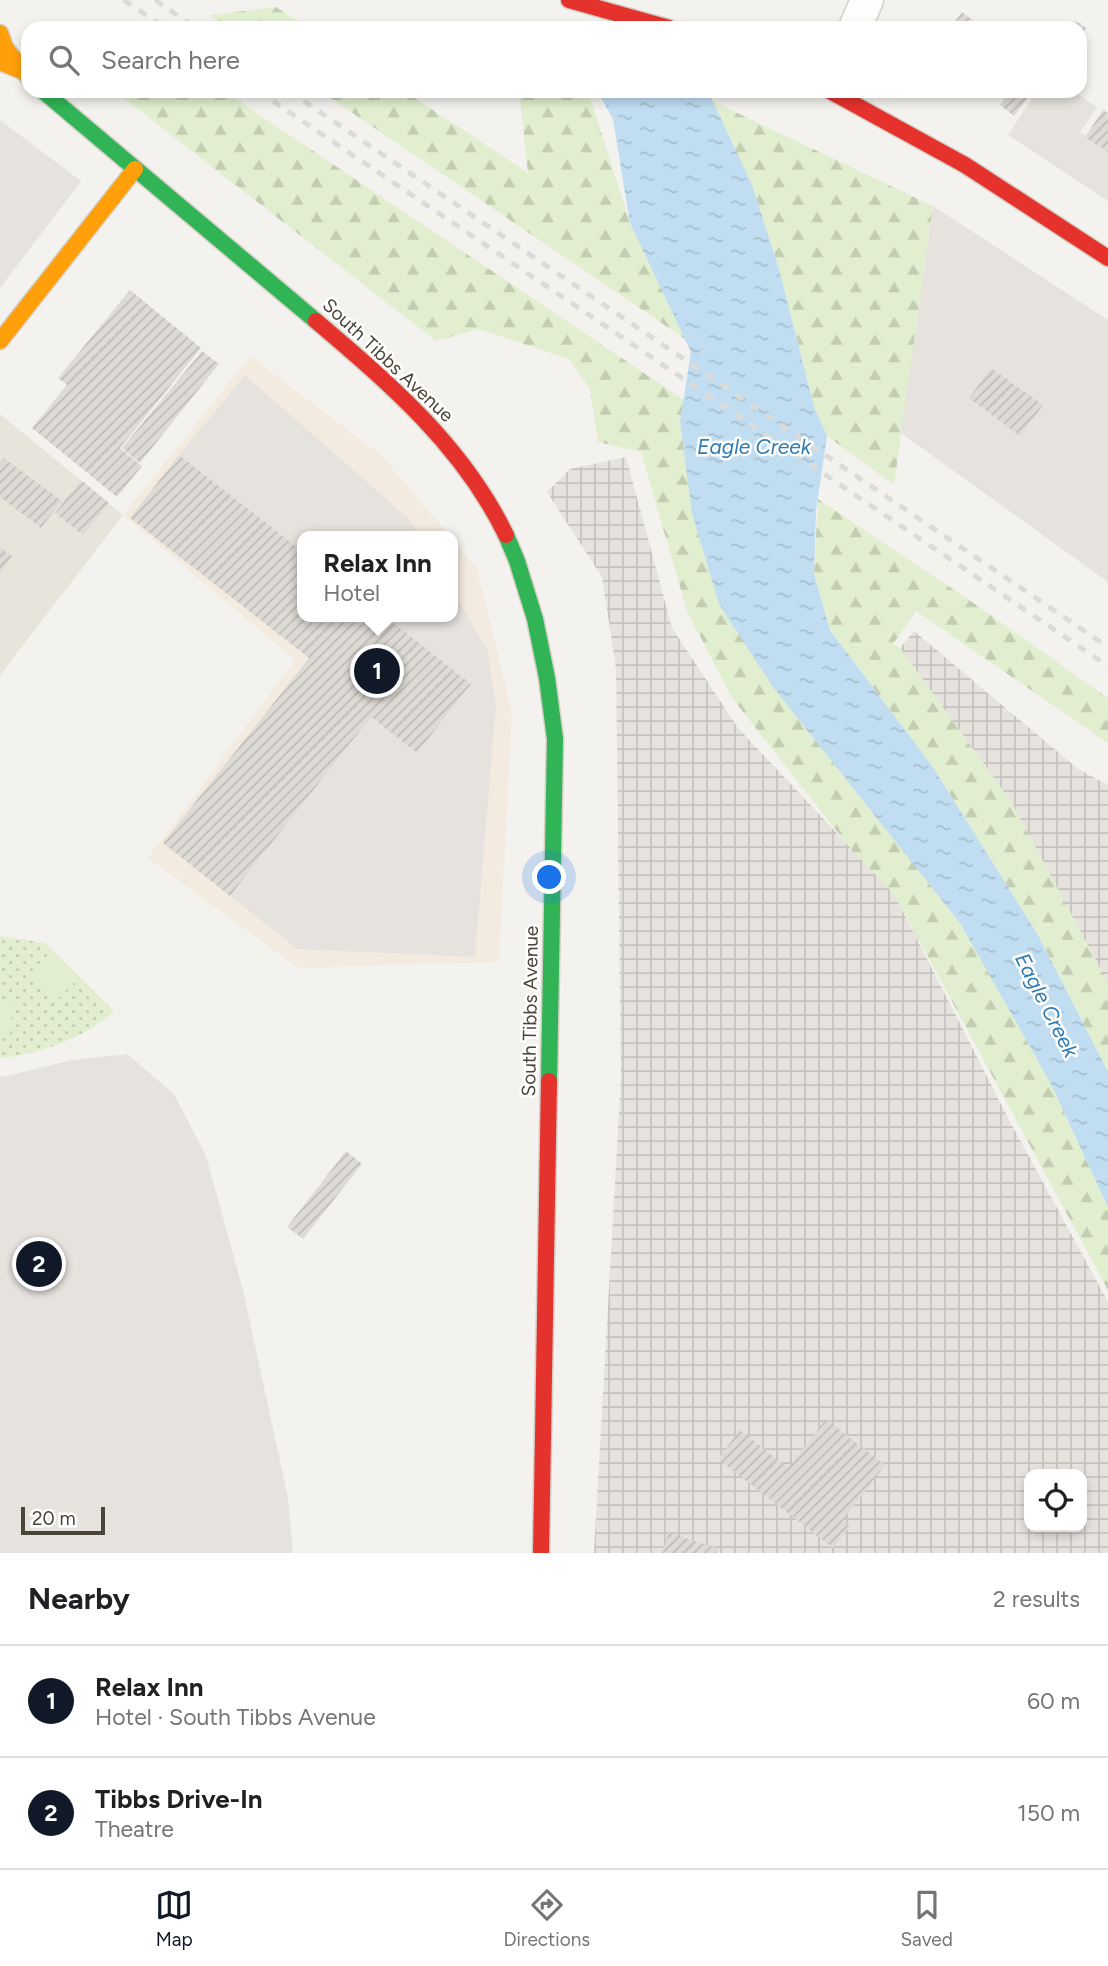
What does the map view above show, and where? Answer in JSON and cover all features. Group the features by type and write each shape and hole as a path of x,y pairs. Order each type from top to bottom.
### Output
{"main road":[{"path":"569,0 646,21"},
{"path":"0,33 5,47 21,69"},
{"path":"0,62 21,72"},
{"name":"South Tibbs Avenue","path":"51,98 262,274 389,385 453,449 496,514 513,550 531,603 546,663 555,738 541,1553"},
{"path":"843,98 965,165 1108,258"},
{"path":"0,341 135,169"}],"street":[{"path":"858,21 867,0"}],"shaded area":[{"path":"1032,98 1084,98 1097,107 1080,132 1108,151 1108,201 1008,135"},
{"path":"0,120 81,181 0,288"},
{"path":"933,206 1108,320 1108,582 901,433"},
{"path":"250,356 382,456 446,531 297,531 297,622 458,622 458,546 477,569 512,713 499,962 298,968 148,858 295,660 123,515"},
{"path":"245,375 408,518 416,531 297,531 297,547 179,455"},
{"path":"0,414 123,515 0,675"},
{"path":"626,457 672,628 738,728 894,894 1008,1118 1108,1302 1108,1553 594,1553 621,1077 616,668 602,577 547,492 570,469"},
{"path":"458,601 487,648 496,706 475,957 297,949 230,896 371,717 417,753 471,684 392,622 458,622"},
{"path":"914,631 1078,769 1108,785 1108,984 1012,803 900,648"},
{"path":"127,1054 174,1094 206,1156 243,1290 288,1498 293,1553 0,1553 0,1076 72,1060"}],"green space":[{"path":"276,7 297,21 218,21 209,15"},
{"path":"234,98 684,400 680,421 780,695 960,923 1051,1084 1108,1207 1108,1290 894,894 851,849 732,698 687,611 641,452 598,442 590,389 569,359 479,329 436,341 125,99"},
{"path":"330,98 415,98 528,173 520,98 590,98 630,223 685,339"},
{"path":"712,101 933,206 894,485 827,436 814,407 779,269 752,185"},
{"path":"818,499 972,602 1108,698 1108,743 916,611 893,644 900,648 1012,803 1108,983 1108,1072 1038,935 932,766 830,630 814,574"},
{"path":"0,936 45,943 114,1011 91,1029 61,1043 0,1058"},
{"path":"52,951 79,978 59,998 49,998 44,984 30,973"},
{"path":"0,1000 12,1001 10,1034 0,1033"}],"water":[{"name":"Eagle Creek","path":"601,98 711,98 752,185 779,269 814,407 827,436 816,511 814,574 830,630 932,766 1038,935 1108,1072 1108,1207 1051,1084 960,923 773,687 719,604 692,513 680,421 691,352 630,223 613,119"}],"building":[{"path":"962,12 974,21 955,21"},
{"path":"1005,98 1028,98 1014,116 1000,105"},
{"path":"1103,110 1108,113 1108,152 1085,137"},
{"path":"130,290 201,348 120,448 142,466 117,497 32,428 67,385 58,378"},
{"path":"202,351 219,364 140,463 122,448"},
{"path":"991,368 1043,405 1020,436 969,398"},
{"path":"179,455 297,547 297,622 392,622 471,684 417,753 371,717 230,896 163,843 309,658 130,518"},
{"path":"4,458 62,501 41,528 0,497 0,463"},
{"path":"81,480 109,503 83,535 55,513"},
{"path":"0,547 12,556 0,573"},
{"path":"346,1151 362,1164 303,1239 287,1227"},
{"path":"826,1419 885,1465 843,1520 850,1526 833,1548 718,1459 740,1430 788,1468"},
{"path":"669,1533 717,1548 716,1553 662,1553"}],"railway":[{"path":"124,0 155,21"},
{"path":"155,0 186,21"},
{"path":"268,98 1108,666"},
{"path":"299,98 1108,647"}],"traffic: fast":[{"path":"51,98 316,321"},
{"path":"506,535 535,619 547,678 555,739 549,1081"}],"traffic: slow":[{"path":"0,33 5,47 21,68"},
{"path":"0,62 21,71"},
{"path":"0,341 135,169"}],"traffic: jam":[{"path":"569,0 644,21"},
{"path":"843,98 965,165 1108,258"},
{"path":"316,321 371,368 423,418 469,473 506,535"},
{"path":"541,1553 549,1081"}],"place":[{"name":"Relax Inn","path":"377,671"},
{"name":"Tibbs Drive-In","path":"39,1264"}]}
